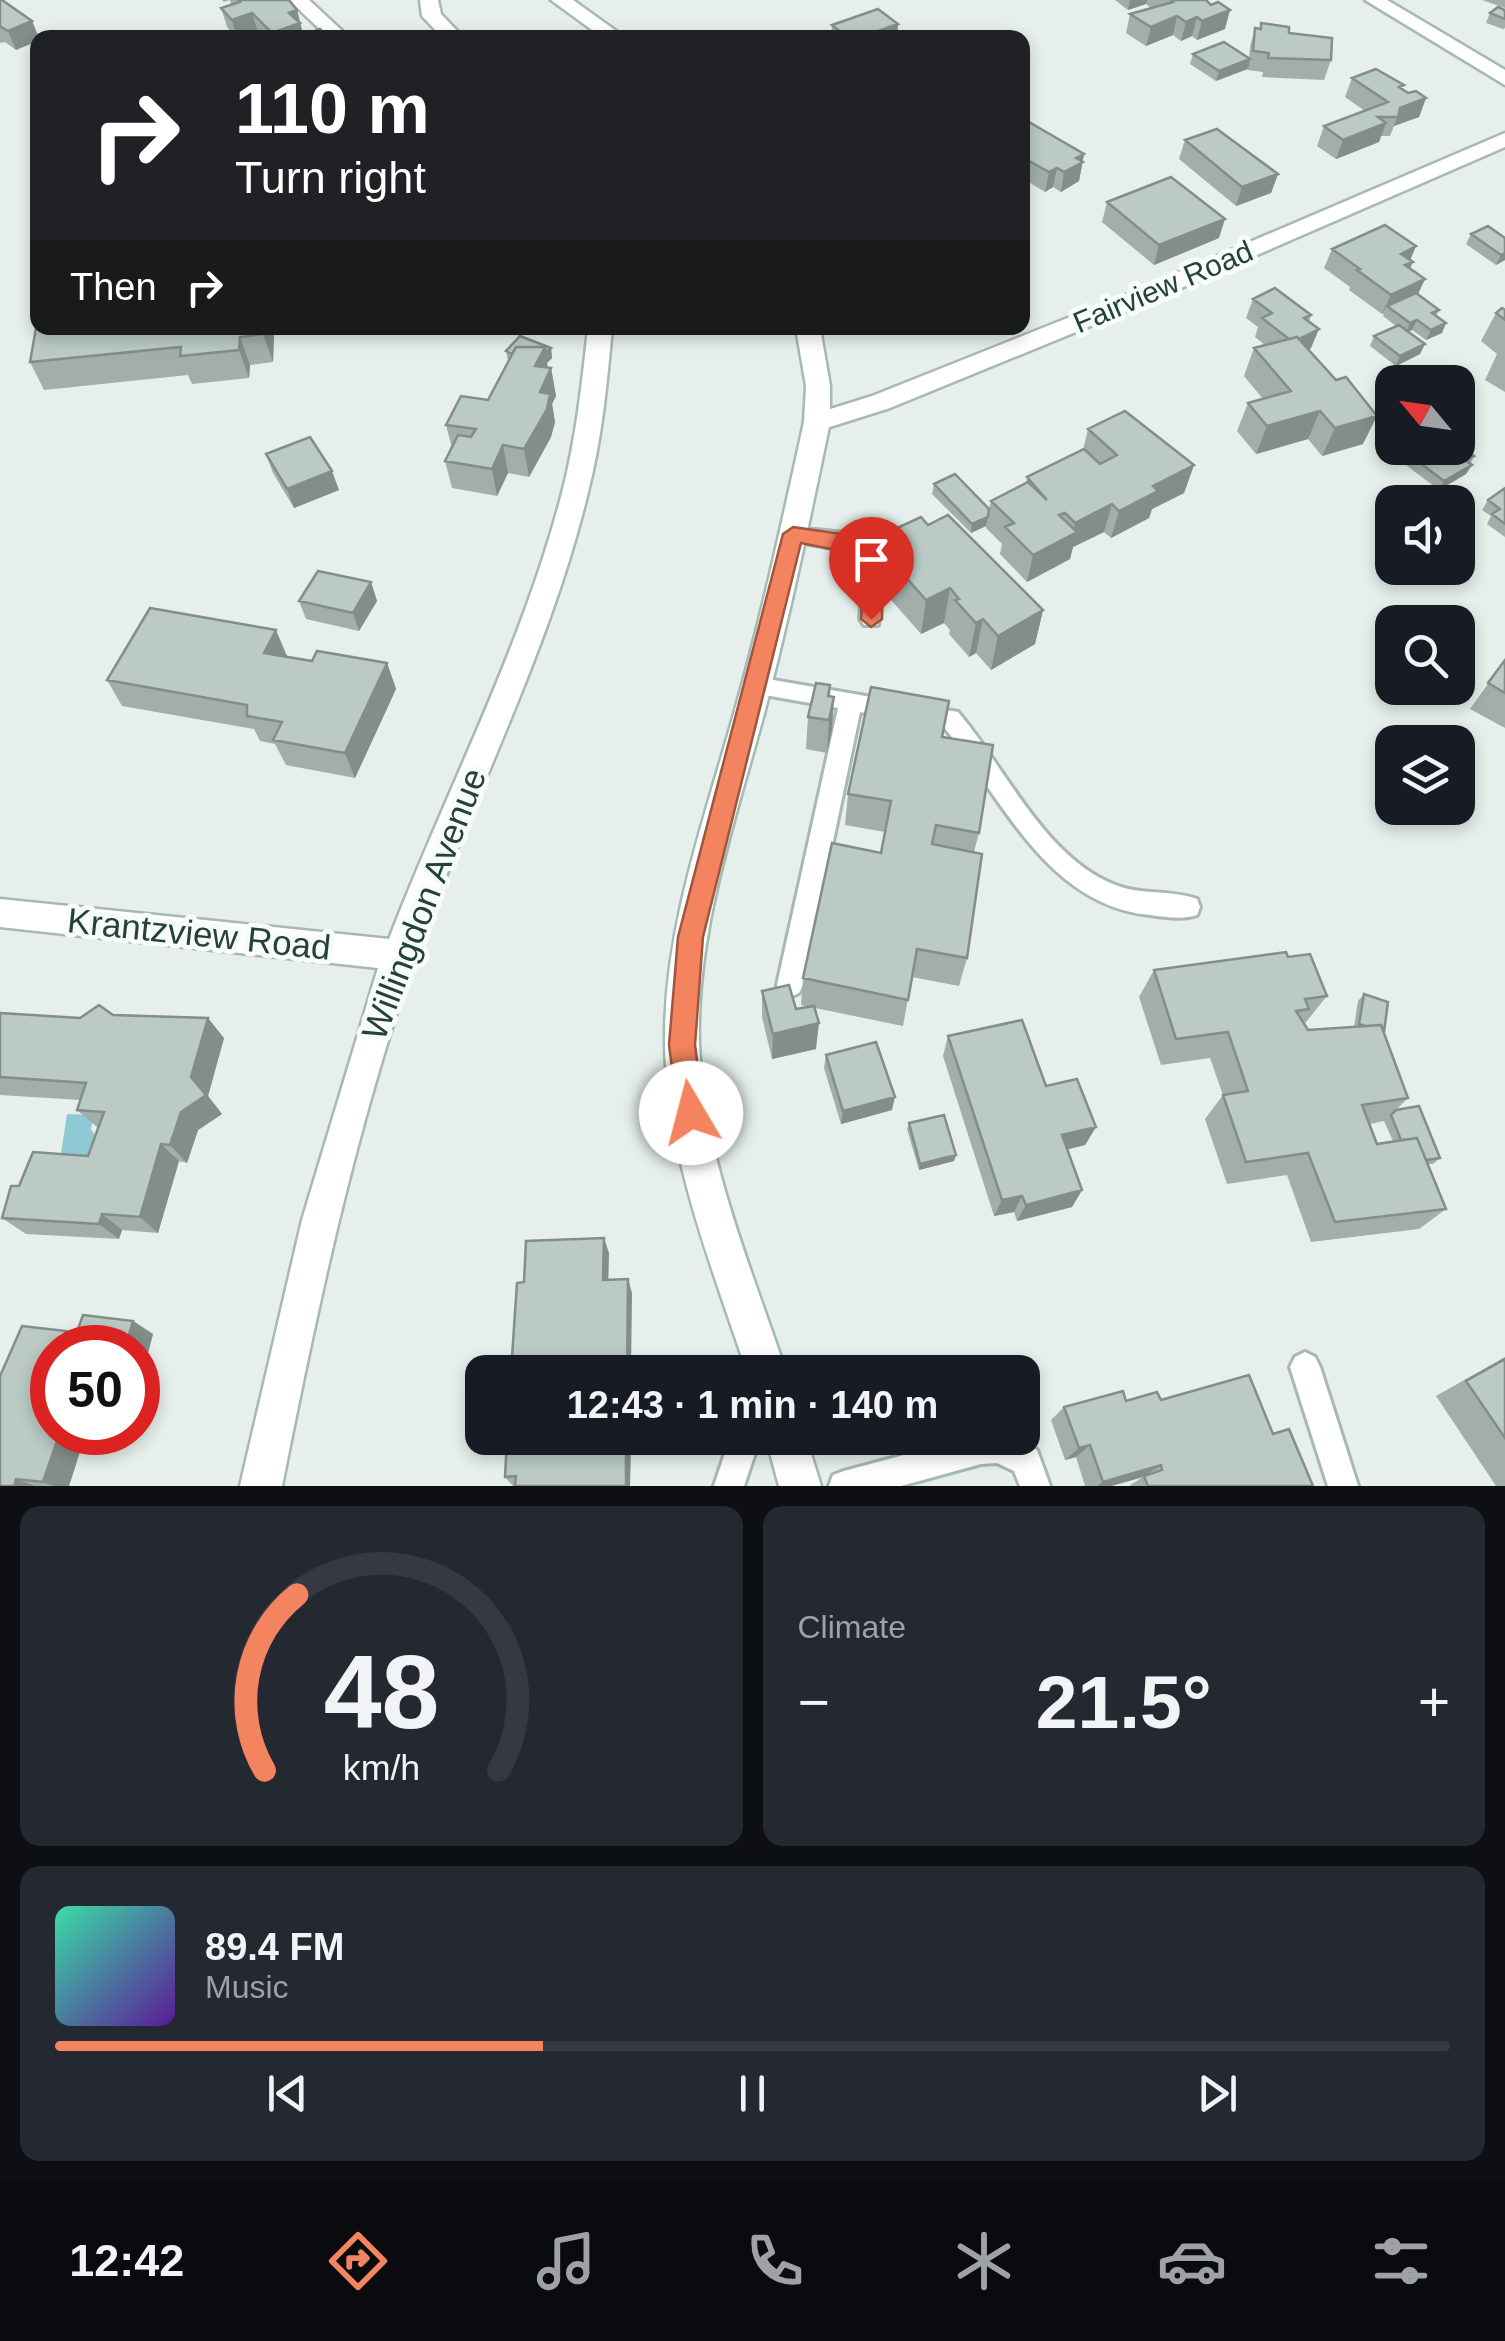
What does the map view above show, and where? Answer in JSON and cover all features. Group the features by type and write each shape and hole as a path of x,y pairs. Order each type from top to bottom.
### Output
{"street":[{"path":"298,0 332,30"},
{"path":"429,0 432,16 446,30"},
{"path":"560,0 605,30"},
{"path":"1374,0 1505,79"},
{"name":"Fairview Road","path":"817,422 882,402 1141,297 1505,140"},
{"name":"Willingdon Avenue","path":"260,1486 293,1331 356,1082 399,955 531,631 586,458 598,382 600,335"},
{"path":"761,1355 696,1136 682,1045 691,937 756,686 817,422 818,386 809,335"},
{"name":"Krantzview Road","path":"0,913 399,955"},
{"path":"791,1455 800,1486"}],"lane":[{"path":"793,534 862,545 876,553 871,619"},
{"path":"756,686 950,718 1057,857 1094,885 1131,902 1188,907"},
{"path":"790,986 851,700"},
{"path":"1305,1368 1343,1486"},
{"path":"844,1486 998,1448 1026,1461 1035,1486"},
{"path":"729,1486 739,1455"}],"water":[{"path":"67,1114 94,1115 91,1129 95,1135 104,1135 94,1168 66,1166 61,1153"}],"building":[{"path":"0,0 32,21 8,31 0,26"},
{"path":"289,0 297,10 289,13 300,23 269,30 252,13 232,20 221,8 240,2"},
{"path":"1171,0 1206,0 1211,5 1218,2 1230,10 1202,21 1197,17 1186,22 1177,16 1151,27 1130,14"},
{"path":"1498,7 1505,10 1505,19 1490,13"},
{"path":"878,9 898,24 881,30 838,30 832,25"},
{"path":"1261,23 1289,27 1289,33 1332,38 1331,60 1268,58 1269,53 1253,51 1255,28 1261,29"},
{"path":"1224,42 1250,59 1219,71 1193,54"},
{"path":"1376,69 1404,85 1399,87 1408,93 1416,91 1426,98 1400,108 1398,117 1378,117 1386,123 1343,140 1324,126 1388,102 1352,78"},
{"path":"1030,123 1084,154 1076,158 1083,162 1064,172 1057,168 1049,172 1030,161"},
{"path":"1217,129 1278,174 1242,187 1185,140"},
{"path":"1171,177 1225,219 1159,245 1107,202"},
{"path":"1385,225 1416,246 1401,254 1413,262 1405,265 1425,279 1391,295 1332,249"},
{"path":"1488,226 1505,238 1505,253 1501,255 1471,234"},
{"path":"1275,288 1311,315 1304,318 1319,329 1299,339 1289,339 1262,318 1272,313 1253,299"},
{"path":"1416,293 1439,310 1432,313 1446,323 1431,330 1417,320 1410,323 1387,306"},
{"path":"1399,325 1425,344 1400,356 1374,336"},
{"path":"35,335 255,335 240,337 239,350 180,356 181,347 30,362"},
{"path":"520,336 551,348 545,353 545,347 516,347 512,354 506,351"},
{"path":"1297,337 1336,380 1346,377 1375,417 1335,428 1320,411 1267,426 1248,403 1291,391 1254,348"},
{"path":"516,347 545,347 535,366 551,368 540,392 550,394 547,409 524,449 503,445 492,469 445,461 458,435 471,437 476,429 446,425 461,396 488,400"},
{"path":"1125,411 1194,465 1153,486 1158,491 1119,511 1112,504 1075,523 1065,513 1059,515 1077,532 1033,555 1005,527 1014,523 991,501 1028,482 1047,500 1027,477 1084,449 1100,464 1117,455 1088,429"},
{"path":"310,437 332,471 287,489 266,454"},
{"path":"1423,465 1472,465 1444,481"},
{"path":"955,474 989,509 988,517 972,524 934,484"},
{"path":"1505,488 1505,524 1492,514 1500,509 1488,500"},
{"path":"948,515 1043,610 998,636 983,619 976,623 955,600 959,599 950,588 926,600 895,565 908,558 886,533 921,517 928,525"},
{"path":"318,571 371,582 353,613 299,601"},
{"path":"150,608 276,630 264,653 312,661 317,651 387,663 345,753 273,740 282,722 247,716 247,705 107,680"},
{"path":"1505,660 1505,693 1488,683"},
{"path":"816,683 830,685 828,696 834,697 829,720 808,717"},
{"path":"871,687 949,701 942,737 993,745 979,833 936,825 932,844 982,854 967,958 917,949 908,1000 803,978 832,843 881,853 891,801 848,794"},
{"path":"1286,952 1288,957 1310,954 1327,996 1305,999 1309,1009 1296,1011 1308,1030 1381,1025 1408,1098 1362,1105 1377,1144 1417,1138 1446,1209 1335,1222 1308,1153 1246,1162 1223,1095 1248,1091 1228,1032 1176,1039 1154,970"},
{"path":"789,985 796,1009 814,1006 819,1023 773,1034 762,991"},
{"path":"1364,994 1388,1002 1384,1032 1381,1025 1359,1024"},
{"path":"99,1005 113,1015 208,1018 191,1077 206,1095 181,1112 170,1145 161,1144 140,1217 102,1214 99,1224 2,1218 11,1186 19,1186 33,1152 88,1156 104,1112 77,1110 86,1083 0,1077 0,1013 80,1018"},
{"path":"1022,1020 1046,1086 1077,1079 1096,1127 1062,1135 1082,1190 1026,1205 1022,1196 1002,1200 948,1036"},
{"path":"876,1042 895,1097 843,1111 826,1055"},
{"path":"1419,1106 1440,1158 1426,1160 1417,1138 1401,1140 1391,1115 1396,1110"},
{"path":"944,1115 956,1155 920,1164 909,1123"},
{"path":"604,1238 603,1280 628,1279 627,1355 512,1355 517,1283 524,1282 526,1241"},
{"path":"83,1315 133,1321 132,1325 79,1325"},
{"path":"22,1326 30,1327 30,1455 52,1455 43,1482 16,1479 14,1486 0,1486 0,1376"},
{"path":"1505,1359 1505,1438 1466,1381"},
{"path":"1249,1375 1273,1434 1289,1429 1313,1486 1148,1486 1144,1476 1162,1470 1161,1465 1103,1482 1090,1445 1079,1448 1064,1407 1123,1391 1126,1401 1157,1392 1161,1400"},
{"path":"506,1455 626,1455 626,1486 515,1486 516,1476 505,1477"}],"route":[{"path":"691,1113 682,1045 691,937 793,534 862,545 876,553 871,619"}]}
